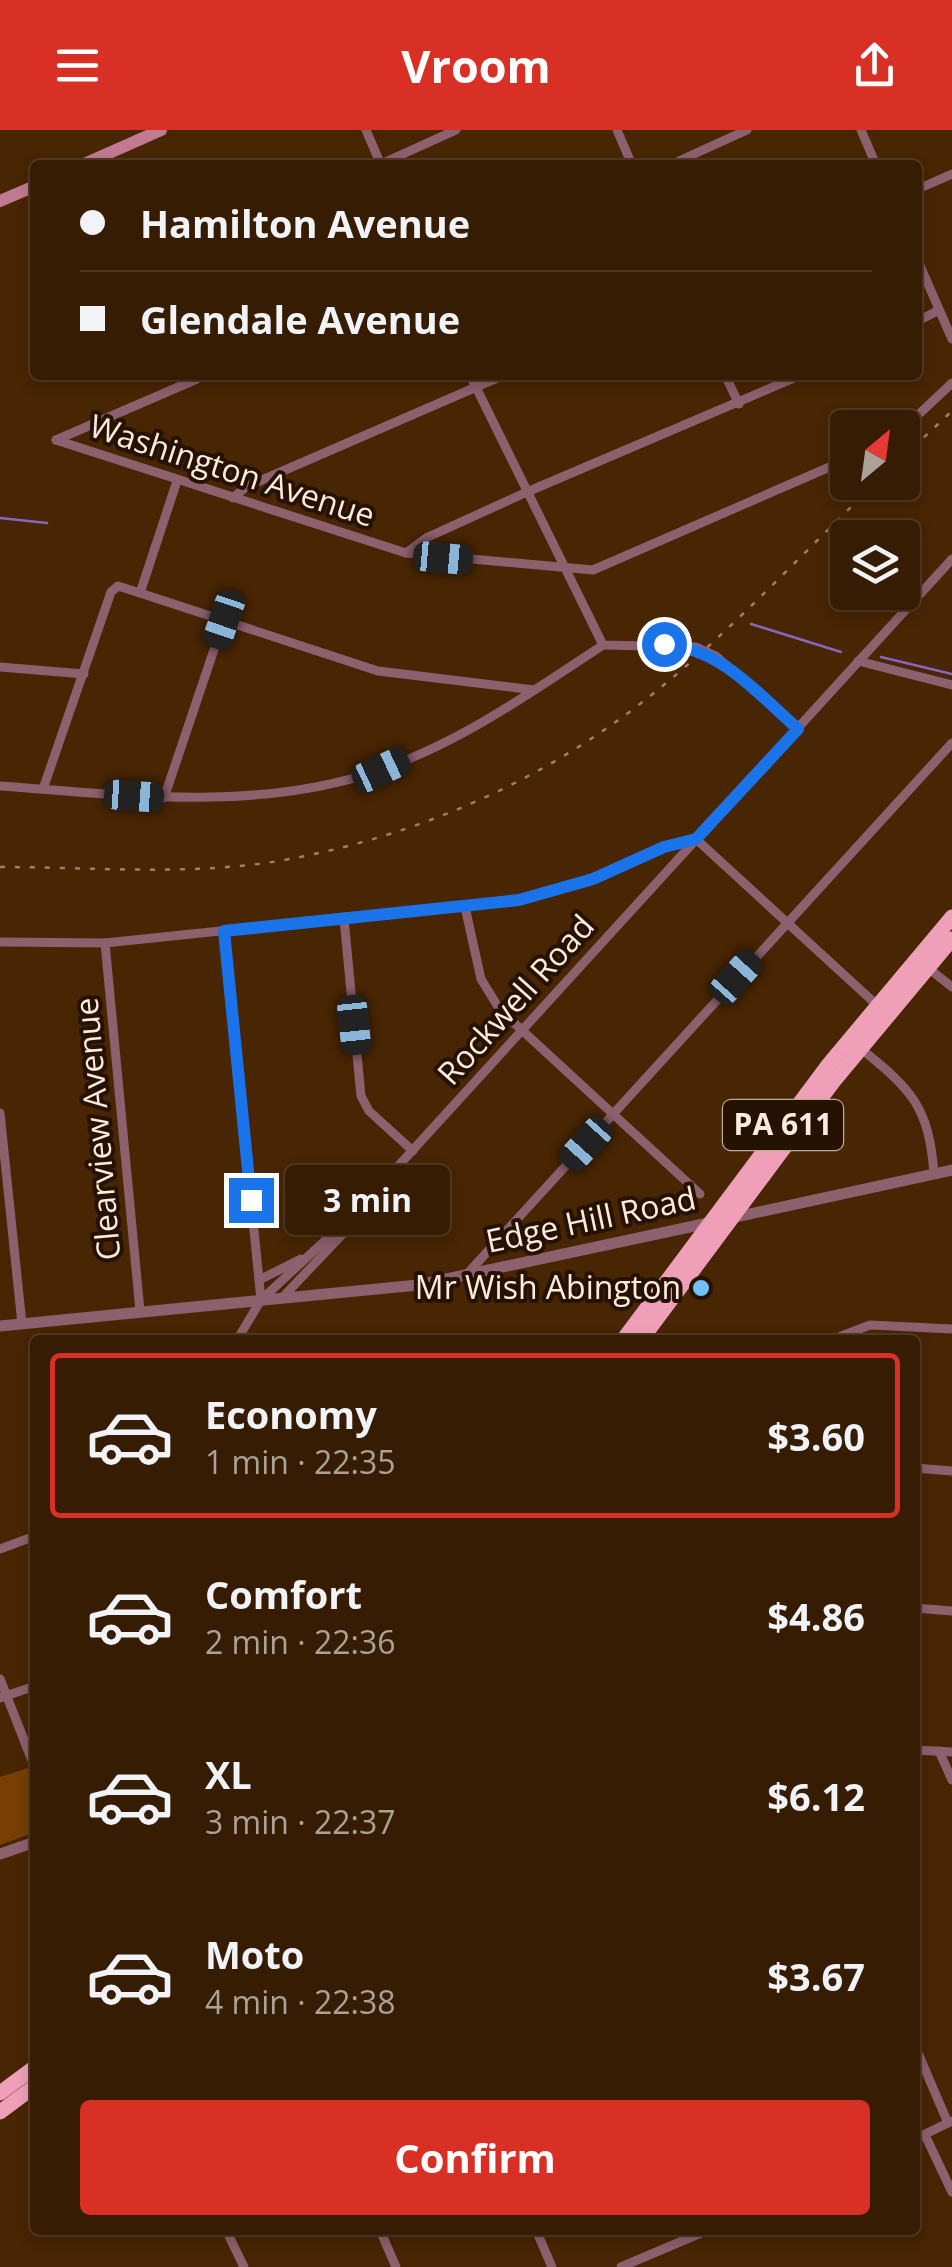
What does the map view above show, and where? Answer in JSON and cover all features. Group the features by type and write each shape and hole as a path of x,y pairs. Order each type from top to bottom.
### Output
{"highway":[{"name":"PA 611","path":"627,1335 923,963 952,917"},
{"name":"PA 611","path":"923,963 952,939"},
{"name":"PA 611","path":"645,1335 860,1048 883,1010"},
{"path":"0,2093 30,2071"},
{"path":"0,2112 30,2090"}],"main road":[{"path":"93,160 161,130"},
{"path":"0,201 30,188"}],"street":[{"path":"366,130 379,160"},
{"path":"390,160 456,130"},
{"path":"617,130 630,160"},
{"path":"681,160 747,130"},
{"path":"861,130 874,160"},
{"path":"922,187 952,174"},
{"path":"922,270 952,339"},
{"path":"922,318 939,310"},
{"name":"Washington Avenue","path":"194,380 56,440 406,553 600,569 830,467"},
{"path":"472,380 602,645"},
{"path":"232,498 246,486 493,380"},
{"path":"728,380 738,404"},
{"path":"406,553 426,538 527,492 790,380"},
{"path":"920,413 952,383"},
{"path":"140,592 177,481"},
{"name":"Rockwell Road","path":"240,1335 261,1300 359,1209 952,559"},
{"path":"44,789 114,587 140,592 378,671 534,690"},
{"path":"164,798 224,620"},
{"path":"0,786 164,798 270,793 352,779 441,743 534,690 602,645 690,646 716,656 798,729"},
{"path":"858,661 952,685"},
{"path":"0,667 84,674"},
{"path":"465,1276 952,742"},
{"path":"0,942 106,943 465,907 548,893 593,879 664,847 696,839 883,1010"},
{"path":"465,907 481,979 500,1010 700,1194"},
{"path":"344,919 362,1096 369,1111 413,1151"},
{"path":"224,931 261,1300"},
{"name":"Clearview Avenue","path":"106,943 140,1311"},
{"path":"923,963 952,987"},
{"path":"860,1048 918,1102 927,1120 934,1174"},
{"path":"0,1113 22,1324"},
{"name":"Edge Hill Road","path":"0,1326 465,1276 952,1170"},
{"name":"Rockwell Road","path":"281,1298 355,1221 359,1209"},
{"name":"Rockwell Road","path":"259,1280 310,1255"},
{"path":"844,1335 870,1325 952,1329"},
{"path":"920,1468 952,1470"},
{"path":"0,1548 30,1538"},
{"path":"920,1608 952,1611"},
{"path":"0,1679 3,1697 30,1757"},
{"path":"3,1697 30,1688"},
{"path":"920,1750 952,1752"},
{"path":"939,1752 952,1780"},
{"path":"0,1854 30,1844"},
{"path":"920,2057 950,2122 920,2137 952,2192"},
{"path":"228,2235 244,2267"},
{"path":"382,2235 395,2264 382,2267"},
{"path":"538,2235 552,2267"},
{"path":"622,2267 688,2235"}],"shaded area":[{"path":"28,1768 30,1773 30,1834 0,1845 0,1777"}],"waterway":[{"path":"0,518 47,523"},
{"path":"751,624 841,652"},
{"path":"881,657 952,674"}],"railway":[{"path":"920,441 952,411"},
{"path":"0,867 148,870 259,864 341,848 472,803 554,761 632,710 727,629 859,500"}],"place":[{"name":"Mr Wish Abington","path":"701,1288"}],"route":[{"path":"251,1200 224,931 519,900 593,879 664,847 696,839 798,729 716,656 690,646 664,644"}]}
